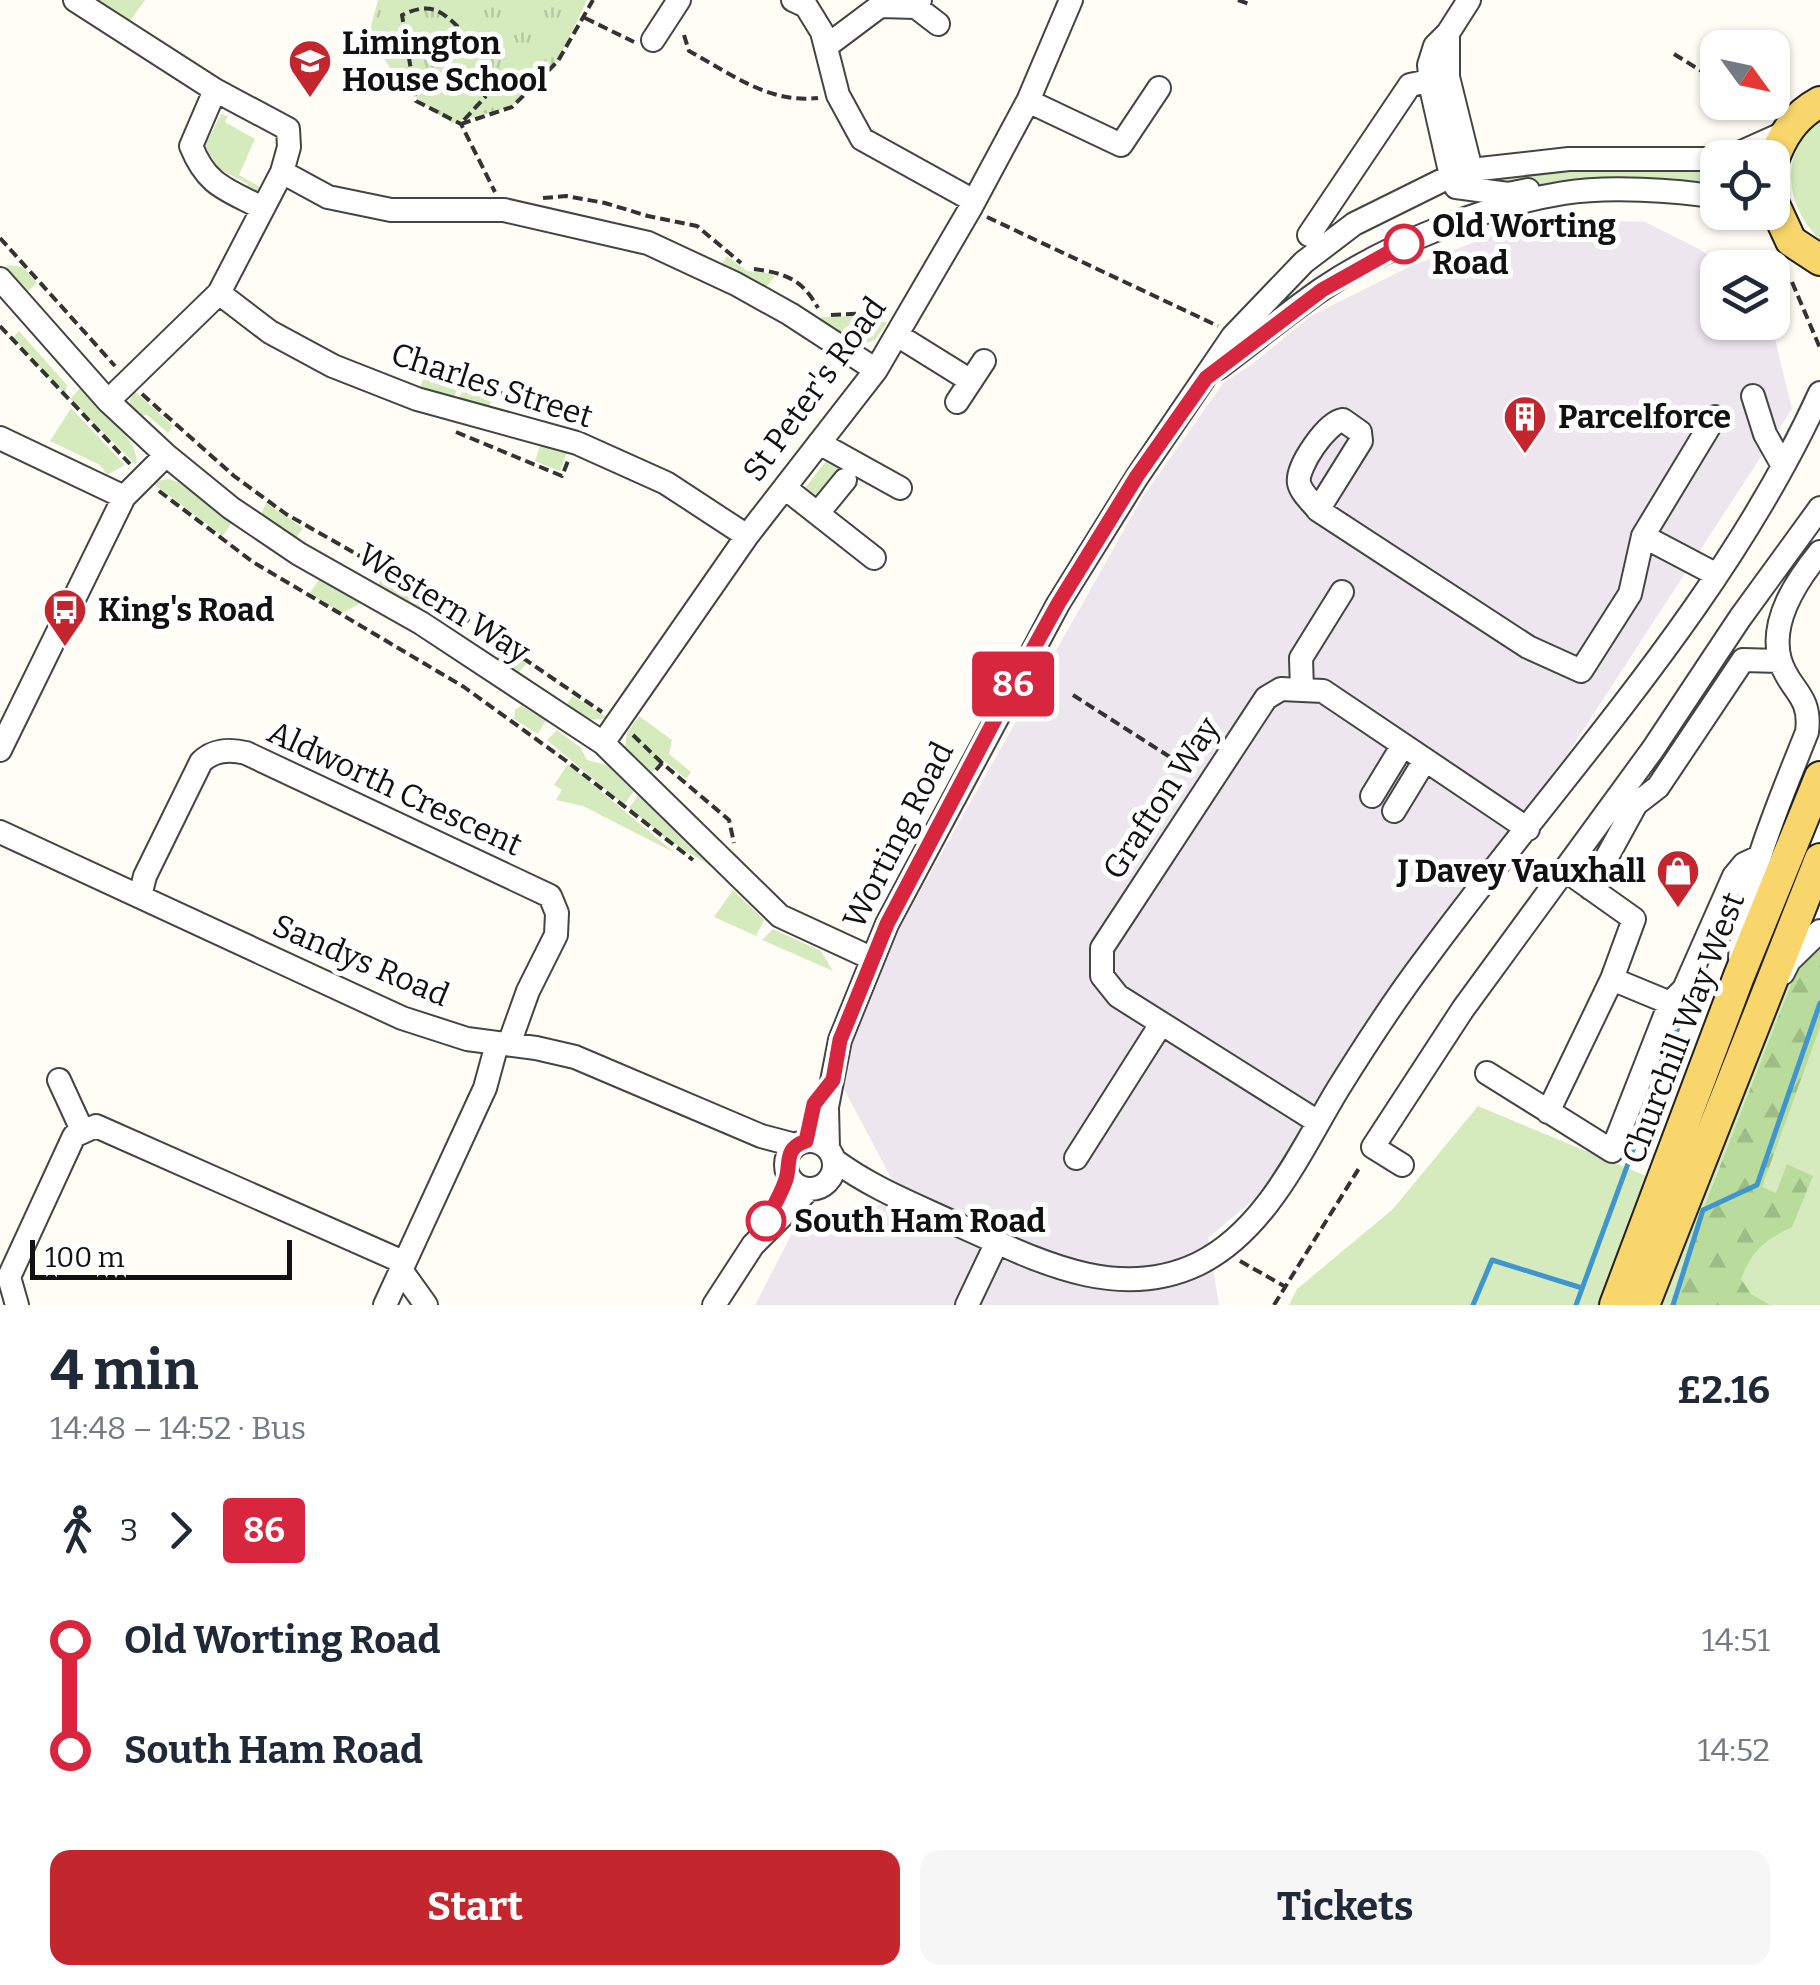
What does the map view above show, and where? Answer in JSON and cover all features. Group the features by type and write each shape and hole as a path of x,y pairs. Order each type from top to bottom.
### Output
{"main road":[{"path":"1782,140 1804,112 1820,102"},
{"path":"1784,230 1791,241 1820,260"},
{"name":"Churchill Way West","path":"1615,1305 1739,976 1820,777"},
{"name":"Churchill Way West","path":"1644,1305 1820,859"}],"street":[{"path":"75,0 215,90 288,129 289,147 282,172 219,293 108,401"},
{"path":"668,33 679,0"},
{"path":"793,0 806,6 828,45 838,95 862,139 972,205"},
{"name":"St Peter's Road","path":"603,743 747,536 876,370 1028,101 1071,0"},
{"path":"1450,227 1462,178 1439,78 1448,33 1468,0"},
{"path":"828,45 880,6 918,3 938,24"},
{"path":"1308,234 1410,85 1439,78"},
{"path":"1028,101 1121,145 1159,88"},
{"path":"215,90 191,146 201,171 218,185 262,208"},
{"path":"1768,140 1786,132"},
{"name":"Worting Road","path":"714,1305 806,1155 814,1104 833,1080 840,1040 871,958 935,831 1058,604 1137,476 1234,336 1304,262 1363,218 1462,178 1569,159 1598,161 1624,150 1662,161 1700,160"},
{"path":"282,172 328,197 391,210 504,210 648,243 736,284 811,326 876,370"},
{"name":"Worting Road","path":"1462,178 1508,194 1544,186 1565,192"},
{"name":"Worting Road","path":"1206,378 1339,279 1404,244 1492,212 1565,192 1700,194"},
{"name":"Western Way","path":"0,279 108,401 166,455 268,534 421,623 603,743 780,916 871,958"},
{"name":"Charles Street","path":"219,293 270,332 333,366 434,404 577,443 666,483 747,536"},
{"path":"900,329 970,381"},
{"path":"957,402 984,361"},
{"path":"806,1155 888,1196 1054,1268 1091,1278 1131,1280 1172,1273 1199,1263 1240,1235 1266,1207 1427,957 1632,696 1717,576 1814,421 1820,392"},
{"path":"1753,396 1765,434 1783,466"},
{"path":"1318,510 1528,647 1582,671 1630,594 1642,536 1714,417"},
{"path":"0,438 124,496"},
{"path":"819,444 900,488"},
{"path":"0,750 124,496 166,455"},
{"path":"818,513 845,480"},
{"path":"784,488 874,558"},
{"path":"1402,1165 1373,1147 1462,1009 1820,508"},
{"path":"1642,536 1717,576"},
{"path":"1739,976 1742,930 1757,858 1807,732 1807,704 1780,661 1779,632 1796,580 1820,552"},
{"path":"1342,592 1301,658 1302,690 1323,691 1528,829"},
{"path":"1590,888 1636,804 1658,787 1743,660 1780,661"},
{"name":"Grafton Way","path":"1302,690 1282,689 1266,698 1102,948 1102,976 1118,996 1318,1122"},
{"path":"1372,796 1403,745"},
{"name":"Aldworth Crescent","path":"140,896 145,876 201,762 213,753 246,752 550,896 557,913 556,935 503,1044"},
{"path":"1394,811 1425,760"},
{"name":"Sandys Road","path":"0,832 402,1018 467,1039 575,1057 806,1155"},
{"path":"1487,1074 1612,1151 1670,1003 1684,989 1734,876 1744,864 1757,858"},
{"path":"1548,1112 1612,979 1634,919 1565,870"},
{"path":"1739,1059 1790,961 1820,931"},
{"path":"1612,979 1670,1003"},
{"path":"1076,1158 1161,1024"},
{"path":"408,1305 386,1305 503,1044"},
{"path":"60,1080 82,1130"},
{"path":"9,1292 9,1277 74,1136 96,1126 402,1266 426,1305"},
{"path":"806,1155 832,1176 817,1187"},
{"path":"806,1155 801,1188 888,1196"},
{"name":"Worting Road","path":"753,1245 817,1187"},
{"path":"968,1305 997,1242"}],"path":[{"path":"461,124 512,107 558,62 593,0"},
{"path":"1238,0 1249,4"},
{"path":"458,27 443,12 420,7 402,15 416,101 461,124 504,210"},
{"path":"585,18 639,45 668,33 689,51 770,95 797,100 838,95"},
{"path":"1674,54 1700,70"},
{"path":"461,124 486,96"},
{"path":"972,205 1227,330"},
{"path":"0,238 128,380 208,454 276,506 441,602 618,721 662,763"},
{"path":"1792,282 1820,348"},
{"path":"811,326 820,312 840,316 874,313 900,329"},
{"path":"0,326 141,477 253,562 422,659 491,706 698,863"},
{"path":"1072,694 1210,782"},
{"path":"1274,1305 1373,1147"},
{"path":"1254,1268 1284,1286"}],"shaded area":[{"path":"1577,219 1645,222 1701,250 1700,340 1775,340 1792,409 1524,821 1402,974 1259,1195 1208,1238 1219,1305 755,1305 798,1222 884,1204 893,1182 842,1085 862,1007 877,968 1142,498 1224,382 1311,316 1413,265 1497,234"}],"green space":[{"path":"86,0 145,0 127,25"},
{"path":"378,0 587,0 558,61 511,107 452,123 413,95 378,50 369,34"},
{"path":"221,114 228,116 225,122 255,139 239,175 262,188 257,193 244,192 248,184 219,169 205,146"},
{"path":"1820,120 1820,240 1799,211 1791,180 1797,148"},
{"path":"1517,171 1700,171 1700,189 1554,183 1508,189 1489,182 1489,176"},
{"path":"727,256 747,271 776,274 764,290 720,267"},
{"path":"7,265 23,267 37,283 25,294 8,274"},
{"path":"856,316 887,323 875,340 864,344 818,322 821,317"},
{"path":"19,331 67,385 65,395 13,338"},
{"path":"428,367 460,381 454,398 420,387"},
{"path":"465,382 494,394 489,407 459,400"},
{"path":"83,385 133,446 136,465 70,399"},
{"path":"131,388 173,426 168,433 147,415 138,416 130,408"},
{"path":"71,408 125,465 107,475 100,465 50,441"},
{"path":"541,443 567,452 560,471 535,461"},
{"path":"827,460 841,470 817,498 811,498 802,492"},
{"path":"168,479 203,496 232,522 223,536 151,482"},
{"path":"266,503 303,528 295,540 260,517"},
{"path":"384,574 431,601 425,611 378,585"},
{"path":"320,578 359,598 359,604 342,613 309,594"},
{"path":"505,647 527,663 517,674 497,658"},
{"path":"573,696 607,717 590,719 565,706"},
{"path":"521,706 546,720 538,734 514,719 515,710"},
{"path":"639,716 672,740 669,754 691,772 686,779 662,759 652,772 625,747 627,733"},
{"path":"557,730 581,748 587,760 609,766 626,778 634,791 624,805 547,740"},
{"path":"568,764 675,853 583,806 556,800 562,790 554,785"},
{"path":"640,793 722,873 665,838 629,808"},
{"path":"733,890 764,920 756,936 714,917"},
{"path":"773,929 821,951 833,971 762,940"},
{"path":"1820,943 1820,1305 1660,1305 1696,1200 1795,969"},
{"path":"1820,950 1820,1027 1762,1187 1776,1193 1787,1164 1813,1176 1792,1227 1760,1247 1741,1279 1751,1294 1770,1305 1673,1305 1703,1210 1797,969"},
{"path":"1478,1106 1646,1176 1599,1305 1289,1305 1297,1289 1393,1209"}],"waterway":[{"path":"1673,1305 1703,1210 1757,1185 1820,1003"},
{"path":"1576,1305 1683,1014"},
{"path":"1473,1305 1492,1260 1582,1288"}],"bus line":[{"name":"86","path":"766,1221 788,1176 788,1154 798,1143 806,1141 814,1104 833,1080 840,1040 887,924 1058,604 1137,476 1206,378 1322,290 1404,244"}],"place":[{"name":"Limington House School","path":"310,99"},
{"name":"Old Worting Road","path":"1404,244"},
{"name":"Parcelforce","path":"1525,455"},
{"name":"King's Road","path":"65,648"},
{"name":"J Davey Vauxhall","path":"1678,909"},
{"name":"South Ham Road","path":"766,1221"}]}
